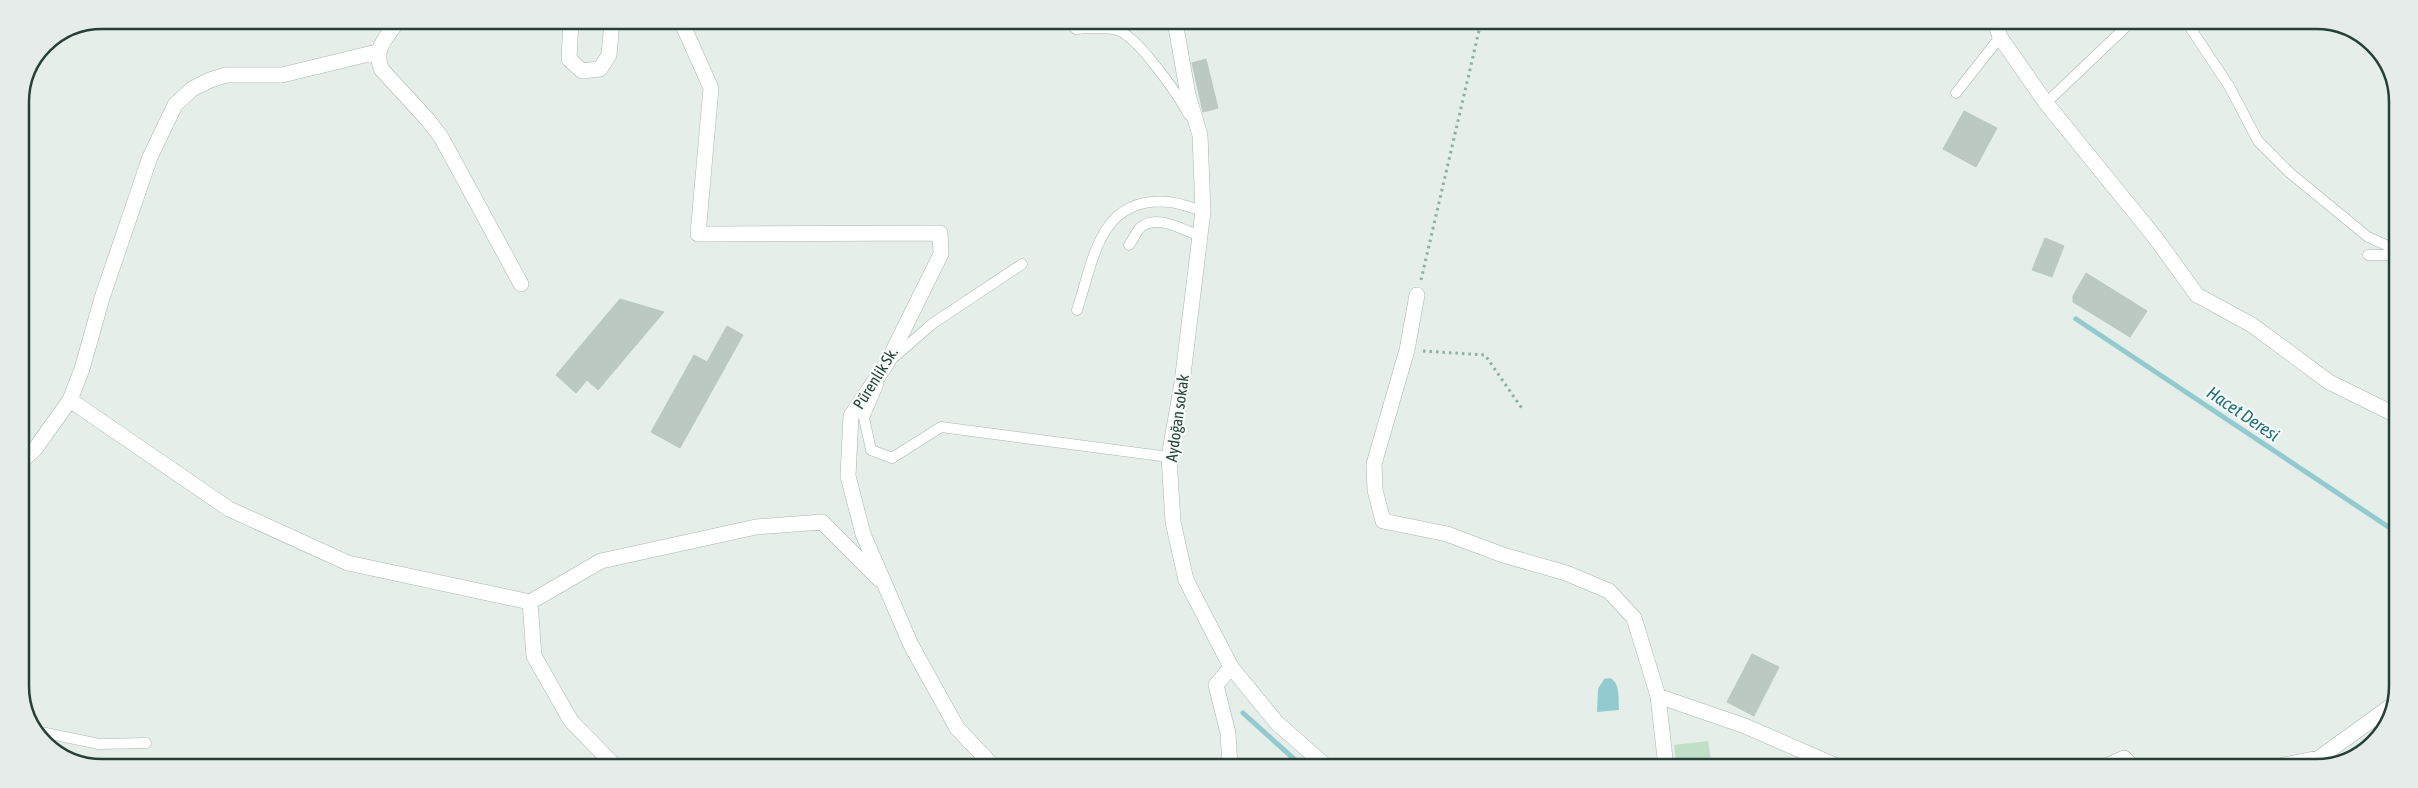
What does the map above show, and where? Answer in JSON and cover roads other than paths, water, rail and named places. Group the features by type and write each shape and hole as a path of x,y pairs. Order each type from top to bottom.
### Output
{"street":[{"path":"392,29 377,52 377,61 382,70 441,137 521,284"},
{"path":"571,29 569,59 582,70 600,69 610,55 612,29"},
{"name":"Pürenlik Sk.","path":"685,29 712,88 698,234 940,233 941,254 887,363 851,416 848,476 863,534 911,645 957,728 987,759"},
{"name":"Aydoğan sokak","path":"1176,29 1188,95 1200,135 1203,210 1182,383 1169,457 1172,522 1186,580 1231,667 1277,723 1319,759"},
{"path":"1997,29 2000,37 2046,103 2154,236 2197,294 2252,325 2329,382 2389,412"},
{"path":"29,454 35,449 70,400 82,369 102,298 147,165 176,105 192,89 226,75 282,75 377,52"},
{"path":"1417,295 1407,350 1374,464 1375,490 1383,521 1448,534 1503,555 1566,573 1609,591 1634,618 1658,696 1665,759"},
{"path":"70,400 229,509 348,563 530,602 601,561 756,527 822,522 885,585"},
{"path":"530,602 534,656 571,721 608,759"},
{"path":"1230,759 1228,733 1216,685 1231,667"},
{"path":"1658,696 1745,726 1821,759"},
{"path":"2314,759 2319,758 2385,710"}],"lane":[{"path":"1112,29 1119,30 1144,53 1177,94 1200,135"},
{"path":"2046,103 2124,29"},
{"path":"2191,29 2230,86 2258,141 2290,173 2368,237 2389,246"},
{"path":"1956,93 2000,37"},
{"path":"1077,310 1099,242 1112,220 1125,209 1147,202 1170,202 1203,210"},
{"path":"1129,245 1140,228 1153,221 1171,225 1200,236"},
{"path":"2368,255 2389,255"},
{"path":"1022,264 932,324 887,363 864,418 871,450 892,458 941,427 1169,457"},
{"path":"46,733 99,744 146,743"}],"water":[{"path":"1610,678 1616,684 1619,710 1597,712 1598,689 1604,679"}],"waterway":[{"name":"Hacet Deresi","path":"2076,319 2389,527"},
{"path":"1243,713 1294,759"}]}
